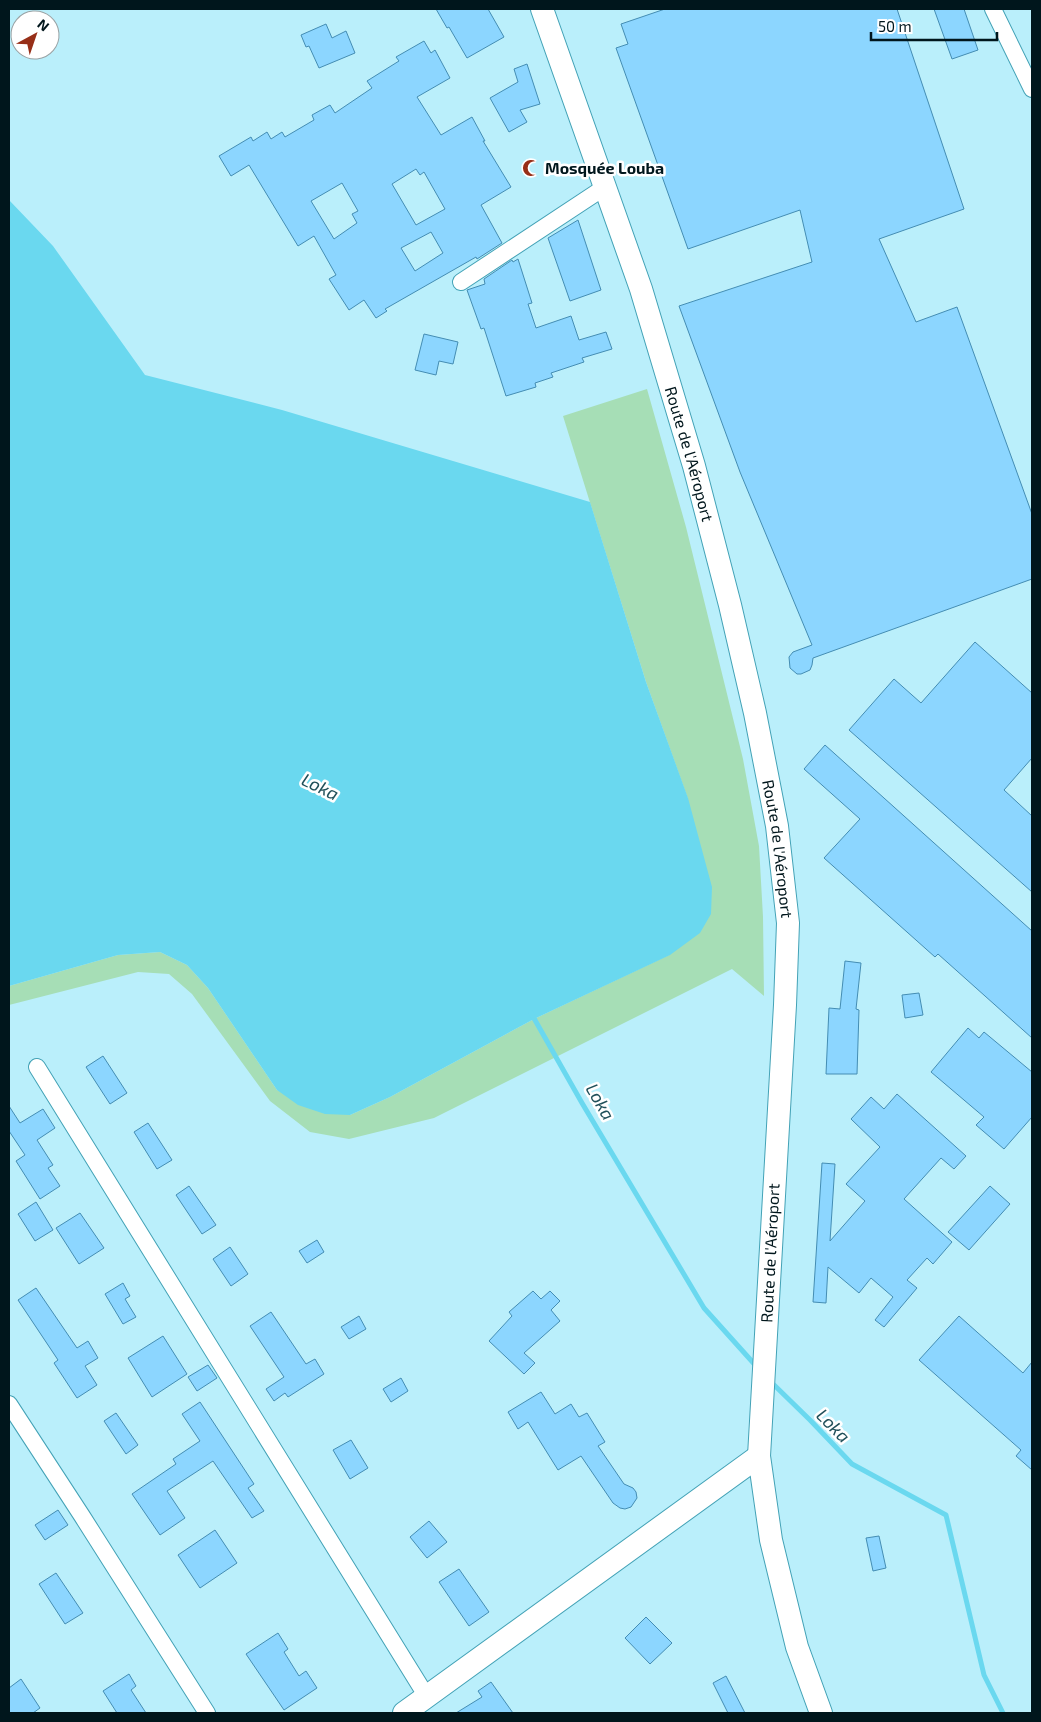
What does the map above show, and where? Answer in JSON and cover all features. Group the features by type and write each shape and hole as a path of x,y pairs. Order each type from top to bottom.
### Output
{"main road":[{"name":"Route de l'Aéroport","path":"542,9 641,288 694,466 730,605 777,826 788,923 786,1005 759,1456 771,1540 797,1647 821,1713"},
{"path":"404,1713 759,1456"}],"street":[{"path":"993,9 1032,89"},
{"path":"461,282 605,188"},
{"path":"37,1066 426,1697"},
{"path":"9,1404 207,1713"}],"green space":[{"path":"647,389 686,527 743,759 759,846 763,917 764,996 732,969 434,1118 349,1139 310,1132 270,1101 192,994 169,974 138,972 9,1005 9,986 118,955 160,952 187,965 208,988 277,1090 350,1115 390,1097 534,1019 669,955 688,799 646,682 563,416"}],"water":[{"path":"9,200 53,246 145,375 282,410 590,502 646,682 688,798 712,887 711,914 700,933 670,955 534,1019 390,1097 350,1115 325,1114 298,1105 277,1090 208,988 187,965 160,952 118,955 9,986"}],"building":[{"path":"436,9 488,9 504,37 467,58"},
{"path":"665,9 897,9 964,209 879,239 916,322 957,307 1032,514 1032,579 813,658 810,670 801,674 797,674 790,668 789,657 793,652 812,645 740,472 679,306 812,262 800,210 688,249 616,48 628,44 621,24"},
{"path":"934,9 964,9 978,50 952,59"},
{"path":"326,24 332,38 346,31 355,53 319,68 309,46 306,47 301,35"},
{"path":"424,41 431,53 435,50 450,78 417,97 441,135 472,117 485,141 483,141 511,187 481,205 502,243 477,259 476,257 385,309 387,311 376,318 364,300 349,310 329,279 336,275 314,236 298,246 249,165 231,176 219,156 251,137 253,141 267,132 271,139 282,132 285,137 314,120 312,115 330,105 335,113 372,88 367,81 399,61 396,57","holes":["416,169 420,175 424,172 445,209 416,225 392,184","342,183 358,211 352,214 357,223 334,239 311,201","431,232 443,253 415,271 401,248"]},
{"path":"527,64 540,104 520,110 527,122 509,132 490,98 518,82 514,69"},
{"path":"578,220 601,290 570,301 548,238"},
{"path":"518,259 532,303 528,304 536,328 571,316 579,340 606,332 612,349 582,358 584,362 551,373 553,377 535,383 536,387 506,396 484,328 481,329 467,290 485,284 484,279 512,260 513,262"},
{"path":"424,334 458,342 453,364 439,361 436,375 415,370"},
{"path":"975,642 1032,693 1032,758 1004,790 1032,816 1032,892 849,730 894,679 921,703"},
{"path":"825,745 1032,931 1032,1038 938,954 935,957 824,858 860,819 804,769"},
{"path":"845,961 861,963 856,1009 859,1010 857,1074 826,1074 829,1008 840,1009"},
{"path":"919,993 923,1015 905,1018 902,995"},
{"path":"968,1028 979,1038 984,1032 1032,1072 1032,1117 1004,1149 976,1125 984,1117 931,1072"},
{"path":"103,1056 127,1093 110,1104 86,1067"},
{"path":"897,1094 966,1156 954,1169 941,1158 904,1199 952,1242 933,1264 927,1258 907,1280 917,1288 884,1327 875,1320 893,1297 871,1278 859,1293 828,1267 826,1303 813,1302 822,1163 835,1164 830,1241 865,1201 846,1184 880,1147 851,1119 871,1097 884,1109"},
{"path":"9,1106 20,1123 43,1109 55,1128 37,1140 53,1165 48,1168 60,1186 40,1199 16,1161 25,1155 9,1131"},
{"path":"148,1123 172,1160 157,1169 134,1132"},
{"path":"189,1186 216,1225 202,1234 176,1195"},
{"path":"990,1186 1010,1204 969,1250 948,1232"},
{"path":"36,1202 53,1230 35,1241 18,1214"},
{"path":"80,1213 104,1248 79,1264 56,1228"},
{"path":"317,1240 324,1252 307,1263 299,1251"},
{"path":"230,1247 248,1274 231,1286 213,1259"},
{"path":"123,1283 130,1296 125,1299 136,1317 123,1324 105,1294"},
{"path":"36,1288 77,1348 88,1341 98,1358 85,1366 97,1385 77,1398 54,1363 58,1360 18,1300"},
{"path":"533,1291 541,1299 550,1291 560,1301 551,1310 560,1321 524,1353 535,1363 524,1374 489,1341 512,1316 509,1312"},
{"path":"271,1312 306,1364 315,1359 324,1374 288,1397 285,1393 274,1401 266,1389 284,1377 250,1326"},
{"path":"359,1316 366,1329 349,1339 341,1327"},
{"path":"959,1316 1023,1373 1032,1362 1032,1470 1016,1456 1021,1450 919,1360"},
{"path":"163,1336 187,1374 152,1397 128,1358"},
{"path":"208,1365 217,1378 197,1391 188,1377"},
{"path":"401,1378 408,1391 391,1402 383,1389"},
{"path":"541,1392 555,1414 571,1404 579,1417 587,1413 605,1442 598,1446 624,1484 633,1488 636,1492 637,1498 631,1507 620,1508 613,1503 581,1456 558,1470 528,1422 518,1429 508,1412"},
{"path":"200,1402 254,1484 248,1488 264,1511 252,1518 213,1461 167,1491 185,1518 160,1535 132,1494 176,1464 173,1459 200,1441 182,1414"},
{"path":"116,1413 138,1445 126,1454 104,1421"},
{"path":"351,1440 368,1468 350,1479 333,1450"},
{"path":"58,1510 68,1525 45,1540 35,1525"},
{"path":"429,1521 447,1542 427,1558 410,1537"},
{"path":"215,1530 237,1563 200,1588 178,1555"},
{"path":"879,1536 886,1568 873,1571 866,1538"},
{"path":"459,1569 489,1612 469,1626 439,1582"},
{"path":"56,1573 83,1613 65,1624 39,1584"},
{"path":"646,1617 672,1643 650,1664 625,1638"},
{"path":"278,1633 288,1649 284,1652 299,1676 306,1671 317,1688 284,1710 246,1654"},
{"path":"129,1674 136,1686 131,1690 146,1713 117,1713 103,1691"},
{"path":"726,1676 745,1713 728,1713 713,1683"},
{"path":"21,1679 40,1708 33,1713 9,1713 9,1688"},
{"path":"491,1682 513,1713 456,1713 482,1697 478,1691"}],"waterway":[{"name":"Loka","path":"531,1013 582,1103 704,1308 757,1367"},
{"name":"Loka","path":"770,1381 852,1464 946,1515 984,1675 1003,1713"}],"place":[{"name":"Mosquée Louba","path":"531,168"}]}
